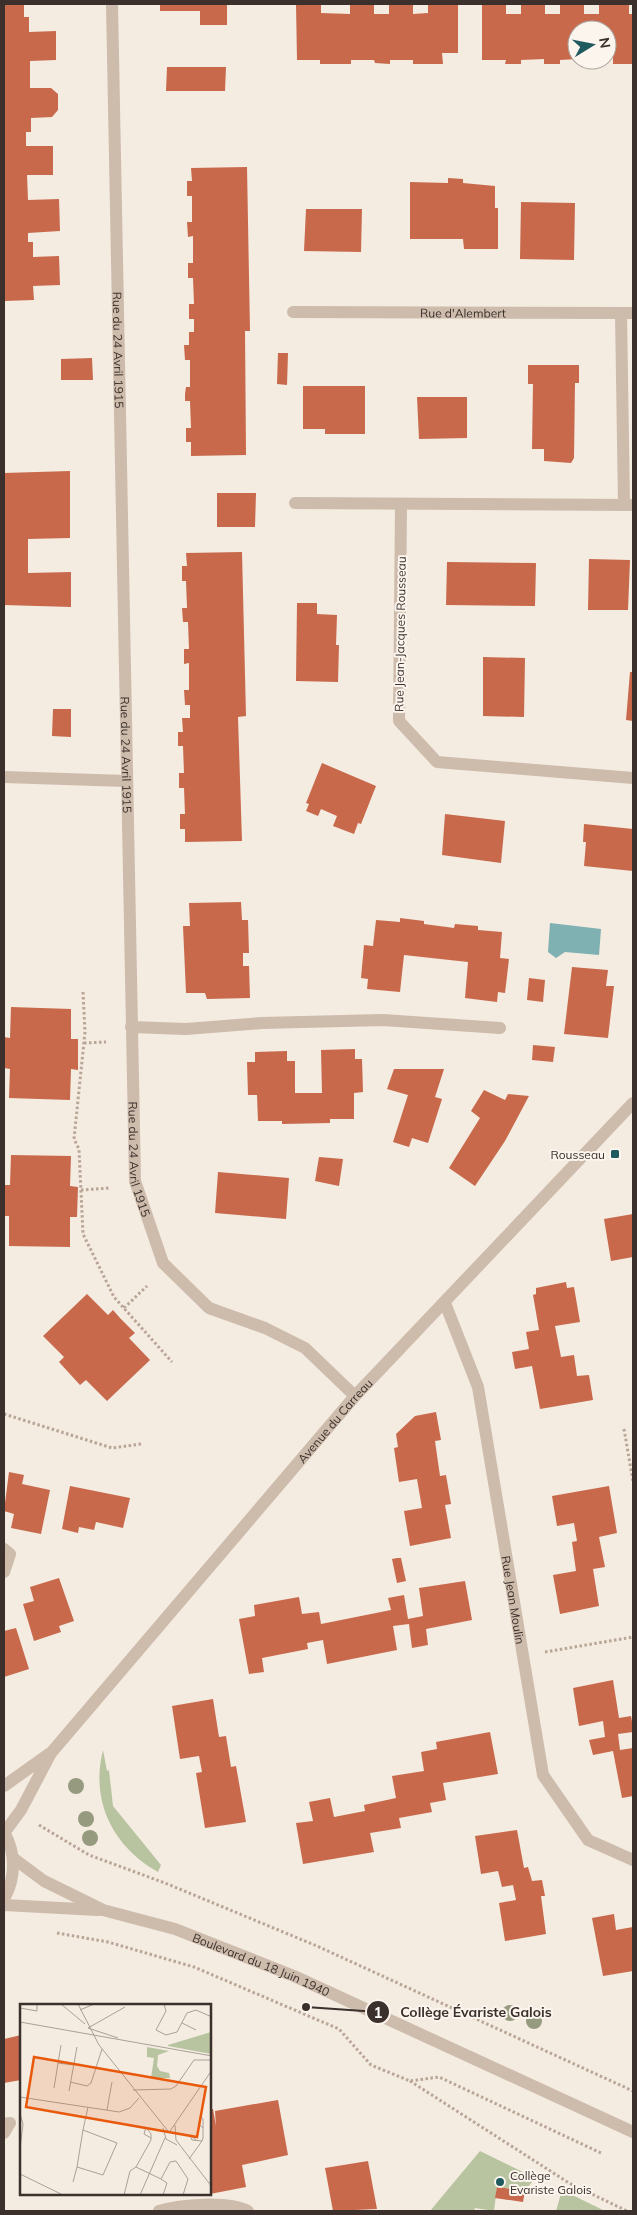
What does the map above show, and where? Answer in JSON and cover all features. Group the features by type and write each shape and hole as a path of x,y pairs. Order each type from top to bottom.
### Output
{"street":[{"name":"Rue du 24 Avril 1915","path":"112,4 135,1181 164,1263 209,1308 265,1328 305,1348 355,1396"},
{"name":"Rue d'Alembert","path":"293,312 627,313"},
{"path":"295,503 628,505 627,313"},
{"name":"Rue Jean-Jacques Rousseau","path":"401,505 399,721 437,762 633,778"},
{"path":"4,777 126,781"},
{"path":"131,1026 186,1029 262,1023 383,1020 500,1028"},
{"name":"Avenue du Carreau","path":"4,1833 21,1810 51,1753 355,1396 633,1103"},
{"name":"Rue Jean Moulin","path":"445,1302 478,1387 544,1775 588,1840 633,1860"},
{"path":"4,1549 10,1554 4,1572"},
{"name":"Avenue du Carreau","path":"4,1786 51,1753"},
{"path":"4,1833 13,1858 13,1874 4,1899"},
{"name":"Boulevard du 18 Juin 1940","path":"13,1858 44,1881 103,1910 175,1929 294,1976 633,2132"},
{"name":"Boulevard du 18 Juin 1940","path":"4,1905 103,1910"},
{"path":"4,2124 10,2123 4,2132"},
{"path":"159,2211 224,2204 237,2206 248,2211"}],"path":[{"path":"83,992 84,1043 74,1139 79,1149 83,1234 114,1297 172,1362"},
{"path":"84,1043 106,1042"},
{"path":"81,1190 110,1188"},
{"path":"124,1308 147,1286"},
{"path":"4,1414 112,1448 141,1444"},
{"path":"624,1429 633,1481"},
{"path":"523,1656 633,1638"},
{"path":"4,1833 35,1823 89,1855 165,1883 317,1946 633,2091"},
{"path":"52,1932 108,1942 194,1967 339,2029 371,2064 410,2081 569,2183 627,2211"},
{"path":"410,2081 439,2077 601,2153"}],"green space":[{"path":"103,1750 107,1771 109,1770 113,1806 161,1865 158,1872 142,1862 129,1850 117,1836 109,1821 100,1787"},
{"path":"480,2151 535,2178 525,2191 497,2187 494,2211 475,2208 474,2211 430,2211"},
{"path":"562,2190 605,2211 556,2211"}],"water":[{"path":"550,923 601,929 599,955 565,952 556,958 548,952"}],"building":[{"path":"4,4 24,4 24,17 29,17 29,32 56,31 56,60 30,61 30,88 51,88 58,94 58,110 52,117 31,118 31,132 26,132 26,146 53,146 53,175 27,175 28,200 59,199 60,231 28,233 28,242 33,242 33,257 59,256 60,285 33,286 34,300 4,301"},
{"path":"160,4 227,4 227,25 200,25 200,11 160,11"},
{"path":"296,4 321,4 321,13 350,14 350,4 374,4 374,14 389,14 389,4 413,4 413,14 428,13 428,4 458,4 458,53 442,53 443,64 413,64 413,60 390,60 390,64 375,63 374,60 351,60 351,64 320,64 320,60 297,60"},
{"path":"482,4 506,4 506,14 521,14 521,4 545,4 545,14 560,14 560,4 584,4 584,14 599,14 599,4 629,4 629,14 633,14 633,64 617,64 617,20 567,20 567,60 560,60 560,64 544,64 544,59 521,60 521,64 505,64 506,60 482,60"},
{"path":"167,67 226,67 225,91 166,91"},
{"path":"247,167 250,331 245,331 246,455 191,456 191,442 186,442 186,428 191,428 190,401 185,401 186,387 190,387 190,360 185,360 184,345 189,345 189,332 194,332 194,319 189,319 189,304 194,304 193,278 188,278 188,263 193,263 193,236 188,237 187,222 192,222 192,196 187,196 187,181 192,181 191,168"},
{"path":"448,178 463,179 463,183 495,186 495,208 498,208 498,249 464,249 463,239 410,239 410,182 448,183"},
{"path":"521,202 575,203 574,260 520,259"},
{"path":"306,209 362,209 361,252 304,251"},
{"path":"278,353 288,353 287,385 277,384"},
{"path":"92,358 93,380 61,380 61,359"},
{"path":"528,365 579,365 579,383 575,383 574,458 571,463 544,461 544,449 532,449 533,384 528,384"},
{"path":"303,386 365,386 365,434 325,434 325,429 303,429"},
{"path":"417,397 467,397 467,438 419,439"},
{"path":"70,471 70,538 28,539 28,573 71,572 71,607 4,605 4,473"},
{"path":"217,493 256,493 255,527 217,527"},
{"path":"242,552 246,716 238,717 242,841 185,842 185,829 180,829 180,814 185,814 184,788 179,788 179,773 184,773 183,746 178,746 178,732 183,732 182,718 190,718 190,705 185,705 184,690 189,690 189,663 184,664 184,649 189,649 188,622 183,622 182,608 187,608 186,581 182,581 182,566 187,566 186,553"},
{"path":"589,559 630,560 628,610 588,610"},
{"path":"447,562 536,563 535,606 446,605"},
{"path":"297,603 317,603 317,614 337,615 336,645 339,645 338,682 296,681"},
{"path":"483,657 525,658 524,717 483,716"},
{"path":"630,672 633,672 633,721 626,720"},
{"path":"53,709 71,709 71,737 52,736"},
{"path":"322,763 376,786 361,824 358,823 354,834 333,826 337,816 321,809 318,816 306,811 309,804 306,803"},
{"path":"445,814 505,821 501,863 442,855"},
{"path":"584,824 633,829 633,871 584,866 586,842 583,842"},
{"path":"241,902 242,920 248,920 249,953 243,953 243,966 249,966 250,998 207,999 205,993 186,993 183,926 190,926 189,903"},
{"path":"400,918 424,921 424,924 454,928 455,924 478,926 478,930 502,932 500,958 509,959 505,993 498,992 497,1002 465,998 468,962 404,955 400,992 367,989 368,979 361,978 364,945 373,946 376,920 400,922"},
{"path":"572,967 608,970 606,986 614,986 608,1038 564,1034"},
{"path":"529,978 545,980 543,1002 527,1000"},
{"path":"11,1007 71,1009 71,1039 78,1039 78,1070 71,1069 70,1100 9,1098 10,1069 4,1068 4,1037 10,1038"},
{"path":"533,1045 555,1047 553,1062 532,1060"},
{"path":"355,1049 355,1059 362,1059 363,1092 354,1093 354,1119 330,1119 330,1123 282,1124 282,1121 258,1121 257,1095 248,1095 247,1062 255,1062 255,1052 287,1051 287,1061 295,1061 295,1093 322,1093 321,1050"},
{"path":"394,1069 444,1069 435,1097 442,1099 428,1143 412,1138 409,1147 393,1142 408,1095 387,1089"},
{"path":"484,1090 505,1100 508,1094 529,1096 505,1141 475,1186 449,1168 480,1118 471,1111"},
{"path":"11,1155 71,1156 70,1186 78,1187 77,1217 70,1217 70,1247 9,1246 9,1216 4,1216 4,1185 10,1185"},
{"path":"319,1157 343,1159 339,1186 315,1181"},
{"path":"218,1172 289,1178 286,1219 215,1213"},
{"path":"633,1214 633,1257 611,1261 604,1219"},
{"path":"566,1282 567,1288 574,1287 580,1322 555,1326 561,1357 574,1355 577,1376 589,1375 593,1400 540,1409 532,1366 515,1369 512,1352 529,1349 526,1332 539,1330 533,1295 536,1294 536,1288"},
{"path":"87,1294 108,1315 113,1310 135,1333 129,1338 150,1360 107,1401 86,1380 80,1385 59,1362 64,1357 43,1336"},
{"path":"436,1412 441,1440 435,1441 440,1476 446,1475 451,1504 445,1505 451,1538 410,1546 404,1511 422,1508 417,1479 399,1482 394,1448 398,1447 396,1434 415,1416"},
{"path":"9,1472 24,1475 22,1484 50,1490 41,1534 11,1528 14,1514 4,1511"},
{"path":"70,1486 130,1498 123,1528 96,1522 94,1530 79,1527 78,1533 62,1529"},
{"path":"609,1486 617,1533 599,1537 605,1567 593,1569 599,1606 560,1614 553,1575 576,1571 572,1542 577,1541 574,1523 557,1526 552,1496"},
{"path":"401,1558 406,1581 397,1583 392,1559"},
{"path":"59,1578 74,1621 59,1626 61,1632 34,1641 23,1604 34,1601 30,1587"},
{"path":"465,1581 472,1620 426,1629 428,1645 412,1648 409,1624 393,1626 397,1650 327,1664 323,1640 307,1643 308,1649 262,1658 264,1672 249,1674 239,1619 255,1616 254,1605 299,1597 302,1614 319,1612 321,1624 391,1610 388,1598 404,1595 408,1619 423,1616 419,1588"},
{"path":"16,1628 29,1669 4,1677 4,1631"},
{"path":"613,1680 619,1718 631,1716 633,1727 633,1732 618,1734 620,1750 633,1748 633,1796 622,1798 613,1751 593,1755 589,1740 605,1737 603,1721 579,1726 573,1688"},
{"path":"213,1699 219,1737 226,1736 231,1767 236,1766 246,1822 205,1828 196,1773 202,1772 199,1756 180,1759 172,1706"},
{"path":"490,1732 498,1774 443,1783 446,1800 430,1803 432,1812 399,1818 401,1828 370,1833 374,1852 303,1864 296,1823 313,1821 309,1802 330,1798 334,1817 365,1811 364,1805 396,1798 392,1776 424,1771 421,1752 437,1749 436,1742"},
{"path":"517,1830 524,1868 528,1867 532,1881 542,1880 545,1896 541,1896 546,1934 505,1941 499,1903 516,1900 513,1885 502,1887 498,1871 481,1874 475,1836"},
{"path":"614,1914 616,1930 633,1927 633,1971 603,1976 592,1918"},
{"path":"20,2035 20,2080 4,2083 4,2039"},
{"path":"278,2100 288,2155 242,2165 246,2187 211,2194 211,2109 213,2109 216,2126 215,2111"},
{"path":"368,2161 377,2209 333,2211 325,2168"},
{"path":"497,2187 525,2191 523,2202 495,2198"}],"place":[{"name":"Rousseau","path":"615,1154"},
{"name":"Collège Évariste Galois","path":"306,2007"},
{"name":"Collège Evariste Galois","path":"500,2182"}]}
